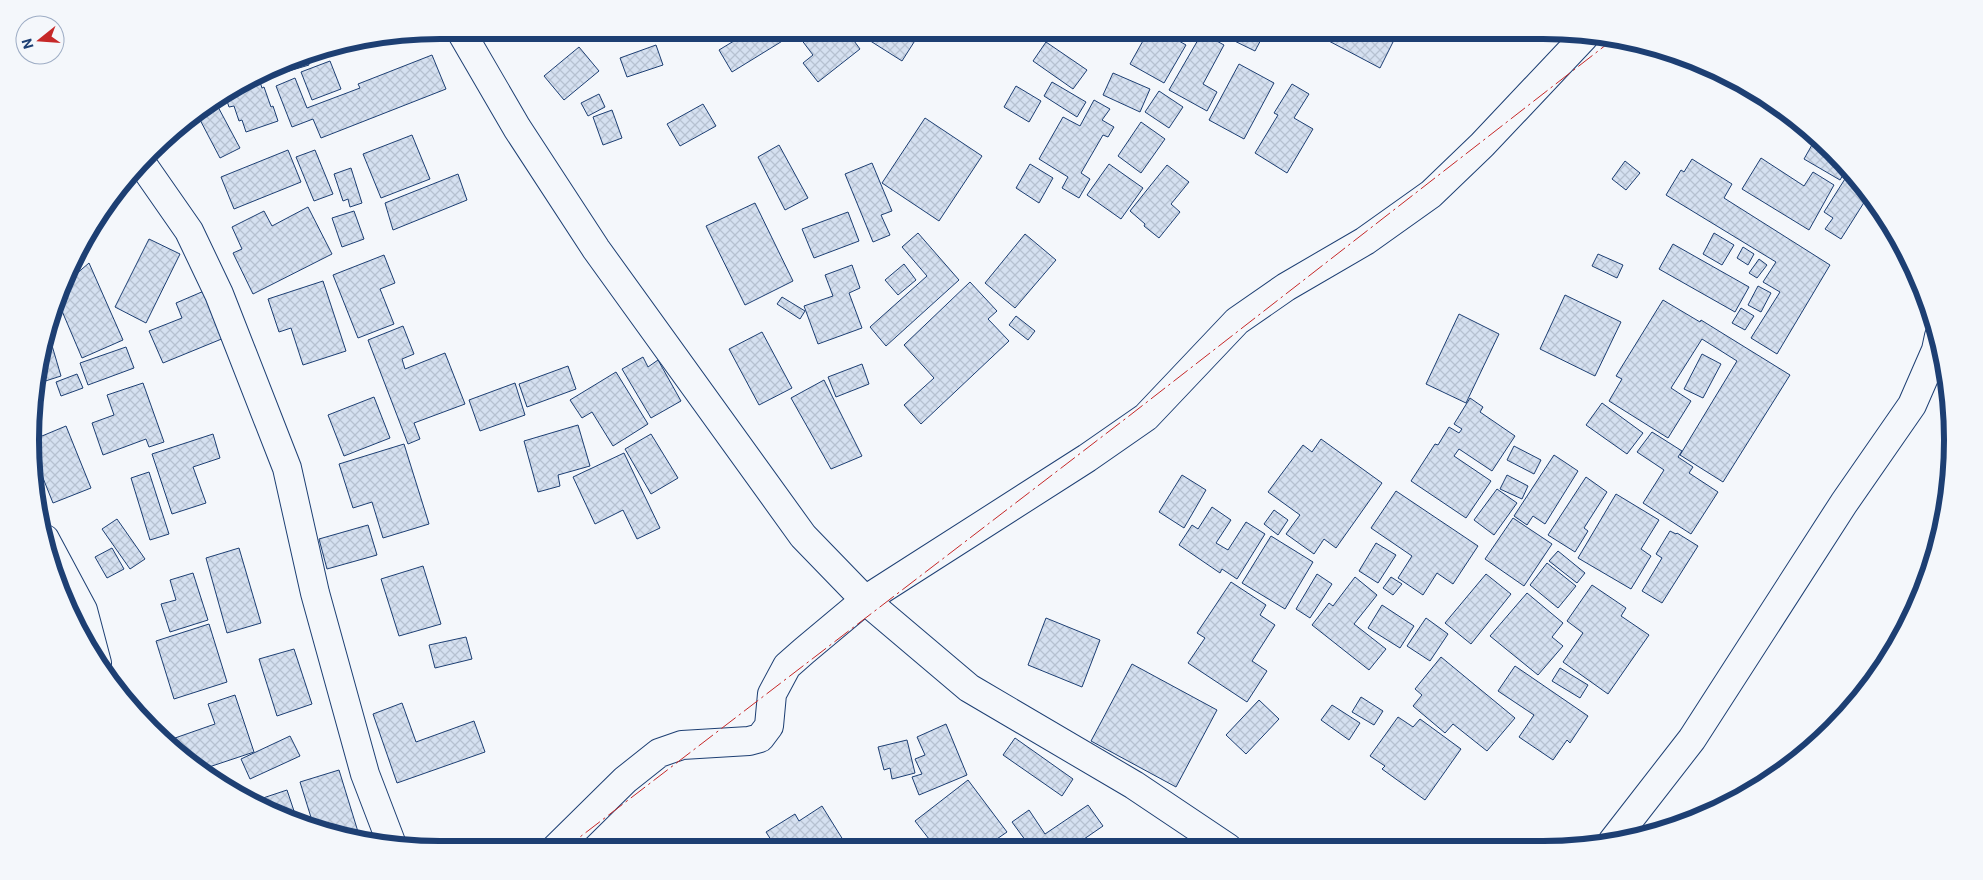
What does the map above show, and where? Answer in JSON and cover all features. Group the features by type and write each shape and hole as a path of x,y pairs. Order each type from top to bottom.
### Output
{"street":[{"path":"465,39 517,128 596,249 803,536 865,600 969,688 1134,785 1218,841"},
{"path":"563,841 625,780 659,753 682,745 749,741 760,738 770,726 772,694 787,666 865,600 1087,458 1146,417 1236,321 1364,241 1431,194 1482,145 1580,41"},
{"path":"145,168 188,231 219,294 287,468 315,593 365,774 390,838"},
{"path":"1618,834 1692,739 1844,503 1912,405 1935,353"},
{"path":"58,564 83,610 91,637"}],"building":[{"path":"737,39 784,40 732,72 719,50"},
{"path":"801,39 853,39 860,49 818,82 803,63 813,55"},
{"path":"867,39 916,39 902,61"},
{"path":"1144,39 1176,39 1186,45 1164,83 1130,64"},
{"path":"1199,39 1213,39 1224,45 1203,84 1217,92 1207,111 1169,90"},
{"path":"1230,39 1261,39 1255,51"},
{"path":"1325,39 1394,39 1380,68"},
{"path":"1046,42 1087,70 1073,89 1033,61"},
{"path":"656,45 663,65 627,77 620,58"},
{"path":"579,47 599,71 564,100 544,76"},
{"path":"432,55 446,89 321,138 313,119 292,127 276,86 295,78 307,108 360,88 358,84"},
{"path":"308,61 309,65 289,71 288,68"},
{"path":"330,61 341,89 312,100 301,72"},
{"path":"1239,64 1274,83 1244,139 1209,120"},
{"path":"1113,73 1150,89 1140,112 1103,95"},
{"path":"260,82 262,88 264,87 271,107 273,106 278,121 246,132 242,120 239,121 234,106 229,107 227,100"},
{"path":"1052,82 1086,102 1077,117 1044,96"},
{"path":"1292,84 1309,94 1294,118 1313,129 1287,173 1255,153 1278,115 1274,113"},
{"path":"1016,86 1041,101 1029,122 1004,107"},
{"path":"1159,91 1183,107 1169,128 1145,112"},
{"path":"599,94 605,107 588,116 581,103"},
{"path":"1094,100 1110,109 1102,120 1114,127 1108,137 1103,135 1081,173 1090,179 1079,198 1062,188 1068,177 1039,159 1063,117 1080,126"},
{"path":"703,104 716,126 680,146 667,124"},
{"path":"217,106 240,148 220,158 200,119"},
{"path":"612,110 622,138 603,145 593,117"},
{"path":"925,118 982,156 939,221 882,183"},
{"path":"1141,122 1165,139 1141,173 1118,156"},
{"path":"412,135 430,179 381,198 363,154"},
{"path":"1813,143 1844,174 1840,180 1804,159"},
{"path":"779,145 808,198 785,210 758,157"},
{"path":"288,150 301,182 234,209 221,177"},
{"path":"315,150 333,194 314,201 296,157"},
{"path":"1761,158 1804,186 1813,172 1834,185 1809,230 1742,189"},
{"path":"1692,159 1732,184 1724,198 1830,265 1777,354 1751,338 1780,292 1763,282 1776,262 1666,195 1681,170 1684,172"},
{"path":"1625,161 1640,173 1626,190 1612,179"},
{"path":"872,163 892,211 881,215 890,235 873,242 845,174"},
{"path":"1030,164 1053,178 1039,203 1016,188"},
{"path":"1109,164 1143,188 1121,219 1087,195"},
{"path":"1167,165 1189,182 1171,204 1180,212 1159,238 1130,211"},
{"path":"351,168 362,203 350,207 348,199 343,201 334,174"},
{"path":"458,174 467,200 393,230 385,203"},
{"path":"1846,177 1865,201 1841,239 1825,229 1833,218 1824,212"},
{"path":"755,203 793,281 745,305 706,226"},
{"path":"308,207 332,254 253,294 233,253 242,249 232,227 264,211 272,226"},
{"path":"354,211 364,239 342,247 332,218"},
{"path":"848,212 859,241 814,258 802,229"},
{"path":"918,233 959,280 886,346 870,327 927,276 902,247"},
{"path":"1714,233 1734,245 1722,265 1703,254"},
{"path":"1025,234 1056,260 1015,308 985,283"},
{"path":"149,239 180,254 146,323 115,307"},
{"path":"1673,244 1749,287 1735,312 1659,269"},
{"path":"1743,247 1754,254 1748,265 1737,258"},
{"path":"1598,254 1623,265 1617,278 1592,266"},
{"path":"384,255 395,283 380,289 394,324 358,338 333,275"},
{"path":"1759,259 1767,265 1757,278 1749,273"},
{"path":"89,263 123,340 82,358 61,308 74,276"},
{"path":"904,264 916,280 898,295 885,280"},
{"path":"852,265 860,288 849,293 862,328 818,344 804,306 833,296 825,275"},
{"path":"323,281 346,351 303,365 291,328 279,332 268,299"},
{"path":"970,282 997,311 988,319 1009,341 921,424 904,405 934,378 904,345"},
{"path":"1758,286 1771,293 1761,312 1748,305"},
{"path":"204,291 224,338 163,363 149,331 182,318 176,303"},
{"path":"1565,295 1621,322 1595,376 1540,349"},
{"path":"782,297 805,311 800,319 777,304"},
{"path":"1663,300 1700,322 1701,320 1790,375 1723,482 1680,455 1737,361 1702,339 1671,388 1691,401 1668,438 1609,401 1622,379 1616,376"},
{"path":"1741,308 1754,316 1745,330 1732,323"},
{"path":"1459,314 1499,334 1466,403 1426,384"},
{"path":"1016,316 1035,331 1028,340 1009,325"},
{"path":"403,326 414,354 402,359 405,369 445,353 465,404 414,423 420,439 408,444 368,340"},
{"path":"762,332 792,388 759,405 729,349"},
{"path":"51,341 61,376 43,382"},
{"path":"126,347 134,368 88,385 80,363"},
{"path":"1702,354 1721,364 1703,398 1684,389"},
{"path":"643,357 648,367 658,360 681,401 651,418 622,369"},
{"path":"862,364 869,384 836,397 828,377"},
{"path":"568,366 576,389 527,407 519,384"},
{"path":"616,372 648,424 613,446 592,412 582,418 570,400"},
{"path":"77,374 83,388 61,396 56,382"},
{"path":"824,380 862,456 831,469 791,398"},
{"path":"143,383 164,442 149,447 146,439 103,455 92,423 114,415 107,395"},
{"path":"515,383 525,415 480,431 469,400"},
{"path":"374,397 390,438 344,456 328,415"},
{"path":"1470,398 1483,407 1480,412 1515,436 1492,471 1459,449 1454,456 1491,481 1466,518 1411,481 1435,444 1438,445 1449,427 1459,433 1462,429 1454,424"},
{"path":"1602,403 1643,433 1627,454 1586,425"},
{"path":"578,425 590,466 558,475 560,486 538,492 524,441"},
{"path":"66,426 91,488 53,503 40,472 39,437"},
{"path":"1652,432 1682,451 1678,457 1693,467 1689,473 1718,492 1691,534 1643,503 1664,470 1637,452"},
{"path":"213,434 220,458 193,467 206,503 172,514 152,454"},
{"path":"651,434 678,478 651,494 625,449"},
{"path":"1321,439 1382,483 1336,548 1324,539 1314,554 1286,534 1300,515 1268,492 1303,445 1312,452"},
{"path":"404,444 429,524 383,538 372,502 353,508 339,464"},
{"path":"1514,446 1541,460 1534,474 1507,460"},
{"path":"624,453 660,528 637,539 623,510 595,524 573,477"},
{"path":"1554,455 1578,471 1545,524 1533,516 1527,525 1514,516"},
{"path":"149,472 169,534 150,540 131,478"},
{"path":"1182,475 1206,490 1184,528 1159,512"},
{"path":"1507,475 1528,486 1522,499 1500,489"},
{"path":"1586,477 1607,492 1584,528 1588,531 1575,552 1548,535"},
{"path":"1497,489 1517,503 1494,535 1474,520"},
{"path":"1396,491 1478,546 1453,584 1437,573 1423,595 1398,578 1412,556 1371,528"},
{"path":"1616,494 1659,520 1641,549 1651,556 1631,589 1578,558"},
{"path":"1212,507 1231,520 1216,543 1228,550 1246,522 1265,534 1237,579 1222,569 1220,573 1179,545 1192,525 1198,529"},
{"path":"1274,510 1288,520 1278,535 1264,524"},
{"path":"1513,518 1552,544 1524,586 1485,559"},
{"path":"117,519 145,559 130,569 102,529"},
{"path":"368,525 377,555 327,569 319,539"},
{"path":"1670,531 1677,533 1698,546 1662,603 1642,591 1662,558 1656,554"},
{"path":"1271,536 1313,562 1285,609 1242,583"},
{"path":"1376,543 1396,555 1378,583 1359,571"},
{"path":"112,548 124,569 107,578 95,557"},
{"path":"239,548 261,623 227,633 206,558"},
{"path":"1558,551 1585,573 1577,583 1549,561"},
{"path":"1547,563 1576,586 1558,608 1530,585"},
{"path":"423,566 441,624 399,636 381,579"},
{"path":"193,573 208,620 170,632 161,604 176,600 170,580"},
{"path":"1317,574 1332,584 1310,618 1296,609"},
{"path":"1486,574 1511,594 1471,644 1445,623"},
{"path":"1355,577 1377,595 1354,624 1386,649 1369,670 1312,625 1329,603 1333,606"},
{"path":"1391,577 1402,584 1393,595 1383,588"},
{"path":"1231,582 1266,605 1260,615 1275,625 1252,661 1267,671 1247,702 1188,663 1205,638 1197,633"},
{"path":"1592,585 1626,608 1621,616 1649,635 1608,694 1563,662 1583,633 1567,621"},
{"path":"1527,593 1563,623 1552,637 1563,646 1538,675 1490,636"},
{"path":"1382,605 1414,626 1400,648 1368,628"},
{"path":"1046,618 1100,640 1082,687 1028,665"},
{"path":"1426,618 1448,634 1430,661 1407,646"},
{"path":"209,624 227,682 174,699 156,641"},
{"path":"466,637 472,659 435,668 429,645"},
{"path":"294,649 312,704 277,716 259,659"},
{"path":"1441,657 1515,718 1487,751 1453,724 1445,733 1413,706 1422,695 1415,689"},
{"path":"1132,664 1217,710 1176,787 1091,741"},
{"path":"1515,666 1588,716 1570,743 1567,740 1553,760 1519,737 1534,715 1498,691"},
{"path":"1560,668 1588,685 1580,698 1552,681"},
{"path":"235,695 254,752 208,767 177,743 175,738 215,724 208,704"},
{"path":"1361,697 1383,711 1374,725 1352,712"},
{"path":"1259,700 1279,719 1246,754 1226,735"},
{"path":"402,703 416,742 474,721 485,752 397,783 373,714"},
{"path":"1332,705 1360,723 1349,740 1321,720"},
{"path":"1398,717 1413,727 1420,719 1461,749 1425,800 1382,769 1385,766 1370,756"},
{"path":"946,724 967,775 919,795 912,777 922,774 915,759 925,755 917,737"},
{"path":"290,736 300,756 250,779 241,759"},
{"path":"1015,738 1073,779 1062,796 1003,755"},
{"path":"907,740 915,773 892,779 890,768 884,770 878,747"},
{"path":"339,770 358,833 312,820 300,782"},
{"path":"968,780 1007,832 994,841 931,841 915,821"},
{"path":"287,790 295,814 264,800 263,798"},
{"path":"1088,805 1103,826 1081,841 1026,841 1012,822 1029,810 1045,834"},
{"path":"822,806 844,841 772,841 766,832 795,814 799,821"}],"power":[{"path":"575,841 1129,416 1607,44"}]}
